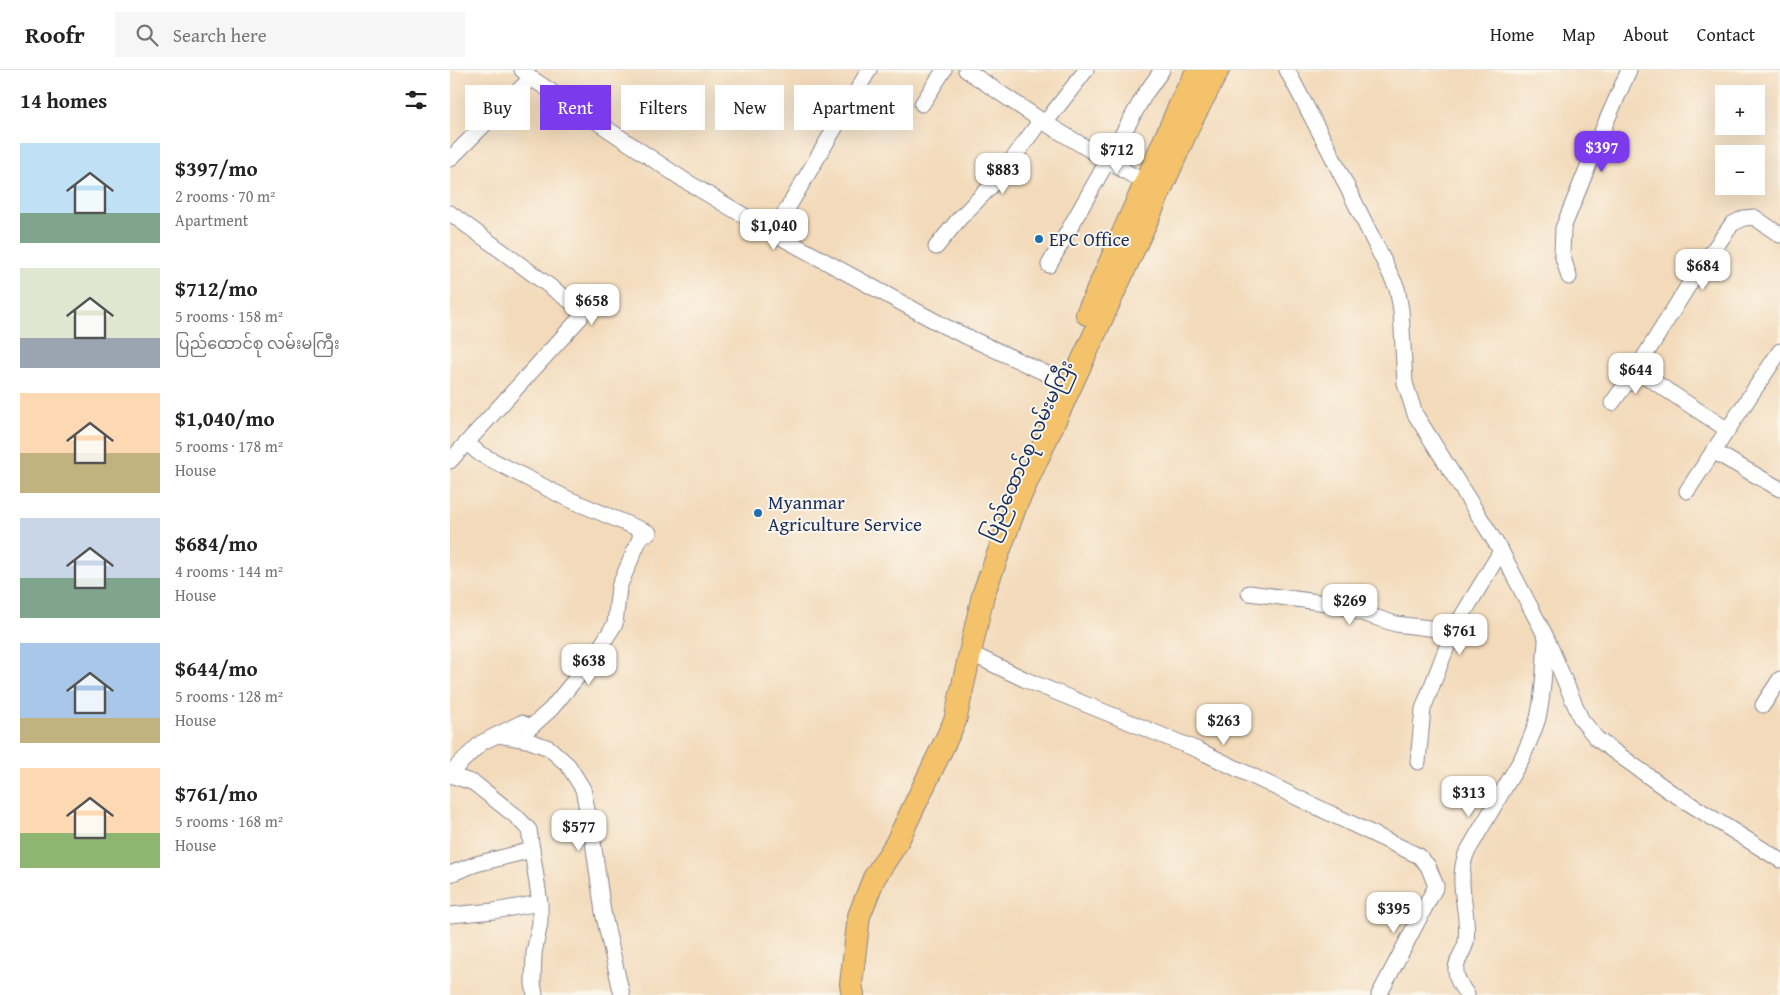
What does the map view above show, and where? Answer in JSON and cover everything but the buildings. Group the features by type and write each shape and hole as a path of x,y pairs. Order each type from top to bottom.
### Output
{"main road":[{"name":"ပြည်ထောင်စု လမ်းမကြီး","path":"896,844 942,720 983,550 1145,182 1198,70"},
{"path":"853,995 851,984 859,916 874,878 896,844 955,721 983,595 1016,505 1190,123 1218,70"}],"street":[{"path":"773,233 869,70"},
{"path":"922,104 944,70"},
{"path":"966,70 1043,121 1145,182"},
{"path":"936,247 959,219 998,179 1086,70"},
{"path":"1049,265 1144,94 1162,70"},
{"path":"1287,70 1334,159 1397,288 1401,310 1405,383 1415,414 1501,551 1546,637 1581,719 1597,739 1669,791 1780,860"},
{"path":"1569,276 1562,254 1564,228 1629,70"},
{"path":"450,159 526,74 684,180 773,233 944,326 1058,379"},
{"path":"450,213 582,310 580,318 456,450"},
{"path":"1612,403 1636,370 1690,283 1732,224 1744,218 1754,216 1780,235"},
{"path":"1687,491 1780,351"},
{"path":"1636,370 1728,430"},
{"path":"456,450 480,454 566,498 646,532 619,587 615,624 593,658 551,709 531,727 521,724 481,743 450,774 474,783 517,817 529,830 540,903 540,923 532,983 535,995"},
{"path":"1713,451 1780,489"},
{"path":"1418,762 1423,709 1453,631 1501,551"},
{"path":"1249,593 1334,604 1396,624 1453,631"},
{"path":"1467,995 1457,978 1455,968 1466,943 1466,918 1460,883 1462,866 1466,854 1530,741 1539,710 1546,637"},
{"path":"970,653 1026,680 1198,750 1419,856 1428,866 1436,886 1379,995"},
{"path":"1763,705 1780,679"},
{"path":"498,735 527,740 549,748 568,765 583,789 592,834 603,912 622,995"},
{"path":"450,874 476,864 532,850"},
{"path":"450,915 494,911 540,903"}],"place":[{"name":"EPC Office","path":"1039,239"},
{"name":"Myanmar Agriculture Service","path":"758,513"}]}
